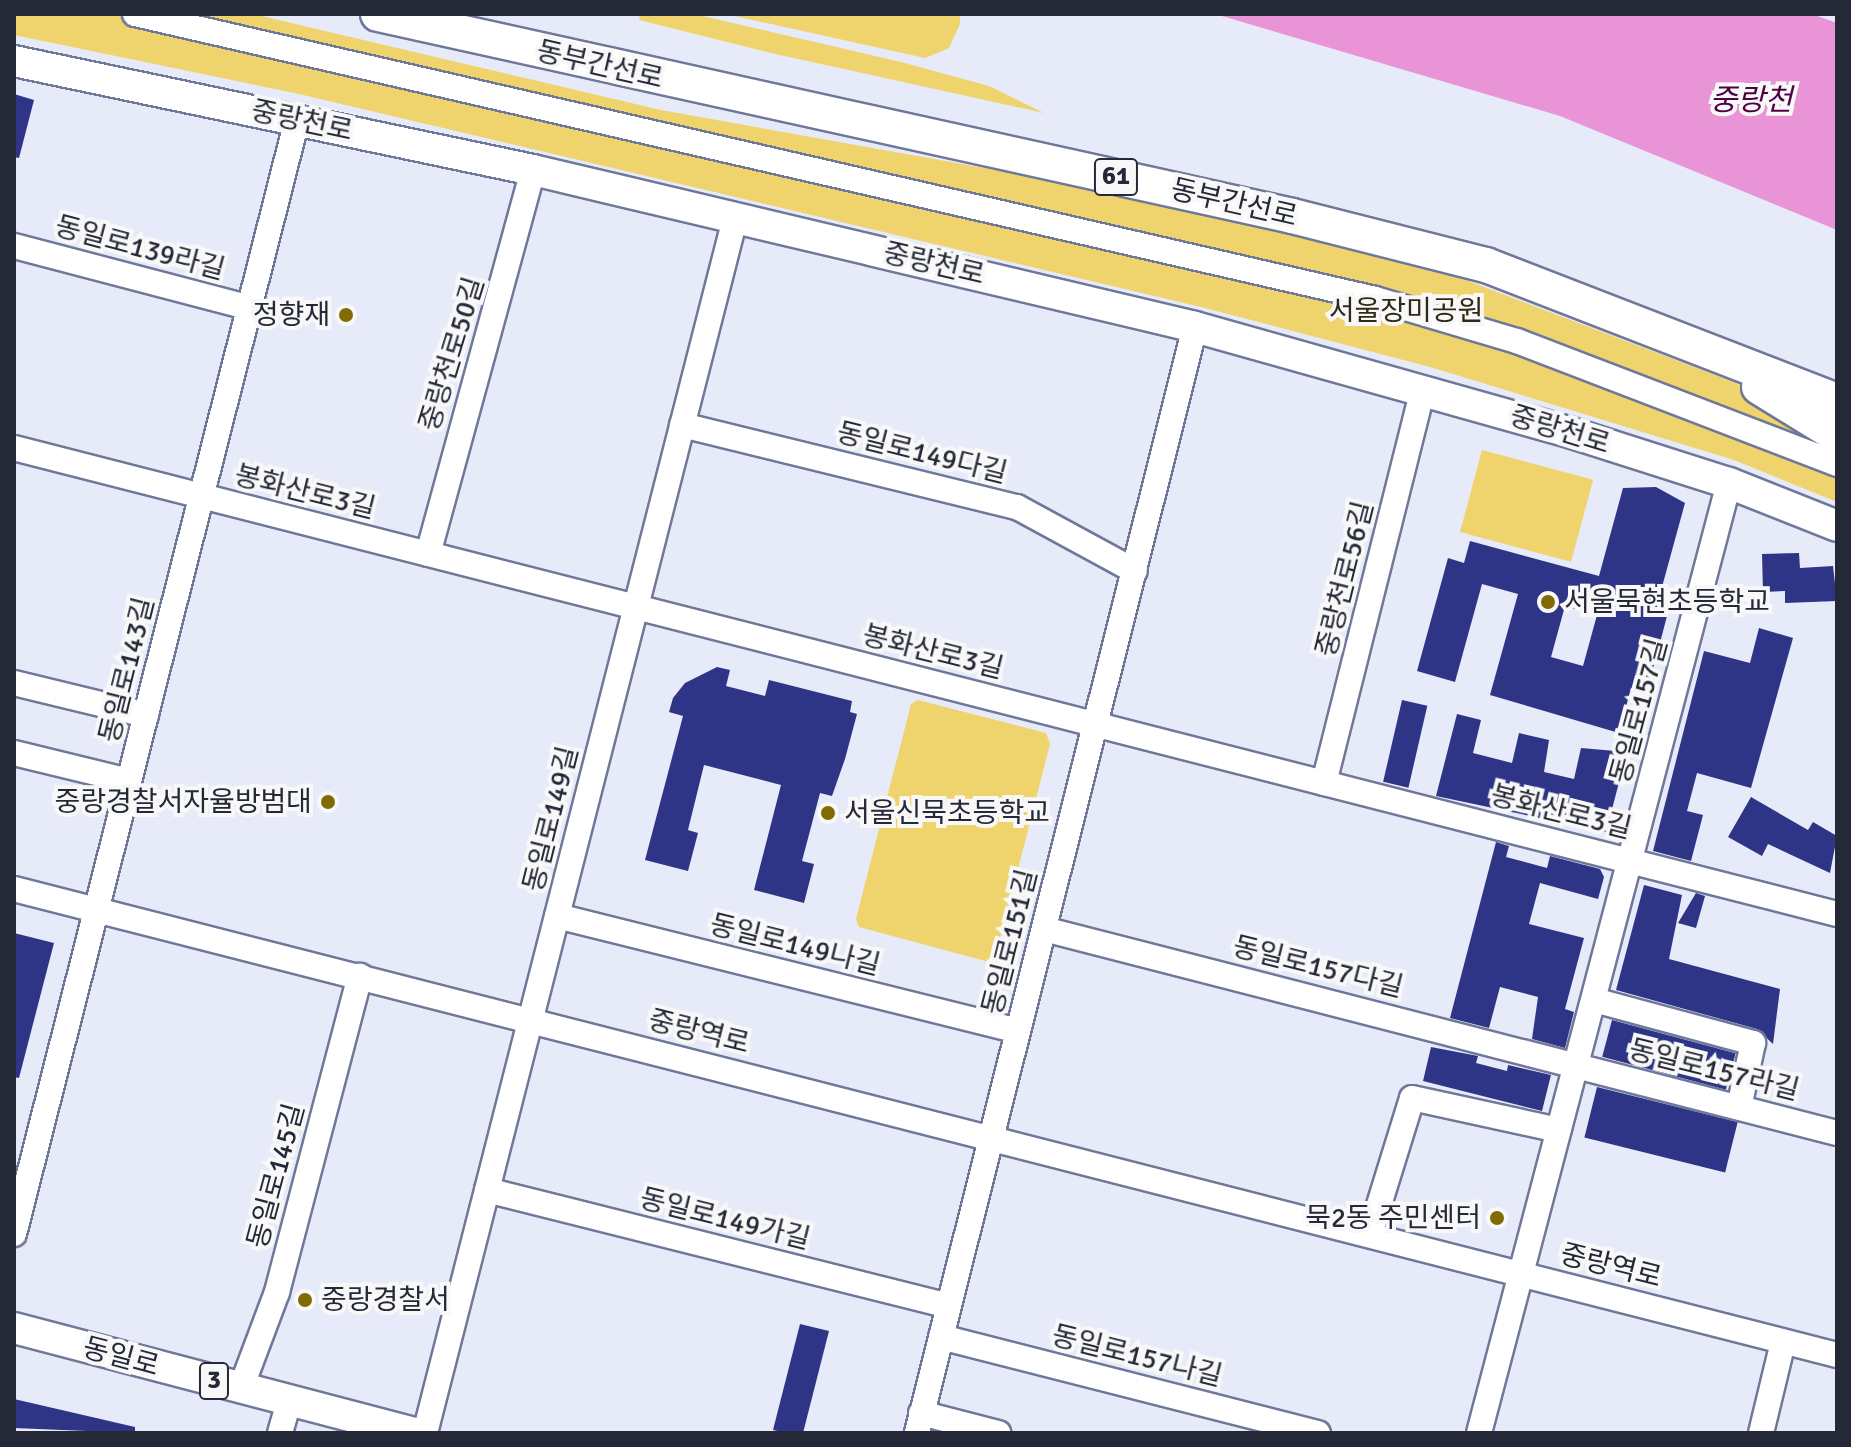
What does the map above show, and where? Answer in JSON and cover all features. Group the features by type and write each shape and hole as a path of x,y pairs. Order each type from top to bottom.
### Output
{"highway":[{"name":"동부간선로","path":"378,14 1292,216 1486,265 1837,401"},
{"path":"1683,342 1837,435"}],"main road":[{"name":"중랑천로","path":"14,61 533,170 1195,327 1423,389 1729,483 1837,526"},
{"name":"동일로","path":"14,1328 289,1401 370,1427 414,1433"}],"street":[{"path":"135,14 1375,299 1517,341 1837,464"},
{"name":"동일로143길","path":"14,1234 24,1150 97,909 297,120"},
{"name":"중랑천로50길","path":"428,554 533,170"},
{"name":"동일로149길","path":"425,1433 735,219"},
{"name":"동일로139라길","path":"14,246 250,308"},
{"name":"동일로151길","path":"919,1423 1195,327"},
{"name":"중랑천로56길","path":"1324,783 1423,389"},
{"name":"동일로149다길","path":"682,425 1017,507 1135,571"},
{"name":"봉화산로3길","path":"14,448 1837,914"},
{"name":"동일로157길","path":"1479,1433 1729,483"},
{"path":"14,683 146,715"},
{"path":"14,753 129,781"},
{"name":"중랑역로","path":"14,889 1837,1355"},
{"name":"동일로149나길","path":"557,916 1018,1031"},
{"name":"동일로157다길","path":"1044,929 1576,1066"},
{"name":"동일로145길","path":"241,1388 277,1292 360,976"},
{"path":"1594,1000 1753,1043 1739,1107"},
{"name":"동일로157라길","path":"1576,1066 1837,1133"},
{"path":"1370,1234 1412,1098 1559,1130"},
{"name":"동일로149가길","path":"487,1190 948,1306"},
{"name":"동일로157나길","path":"941,1337 1318,1433"},
{"path":"1761,1433 1783,1342"},
{"path":"280,1433 289,1401"},
{"path":"919,1423 998,1433"}],"green space":[{"name":"서울장미공원","path":"14,14 253,14 661,110 1168,201 1442,271 1736,383 1837,443 1837,502 1734,460 1430,367 1201,307 299,94 14,35"},
{"path":"640,14 694,14 901,62 989,86 1044,113 771,53 639,20"},
{"path":"726,14 960,14 960,24 949,48 925,58"},
{"path":"1482,450 1593,480 1571,562 1460,532"},
{"path":"918,700 1046,733 1050,744 995,959 989,962 859,927 856,919 911,704"}],"water":[{"name":"중랑천","path":"1215,14 1812,14 1837,23 1837,230 1560,116"}],"building":[{"path":"14,94 34,100 19,158 14,157"},
{"path":"1656,487 1685,503 1659,598 1671,601 1647,692 1631,688 1619,733 1490,695 1518,594 1482,584 1455,682 1417,671 1448,558 1464,563 1470,541 1599,576 1623,488","holes":["1565,606 1597,615 1583,666 1551,657"]},
{"path":"1799,553 1800,568 1833,566 1837,601 1785,603 1785,591 1763,592 1762,554"},
{"path":"1759,628 1793,638 1751,788 1697,773 1687,811 1703,815 1691,861 1653,851 1704,651 1750,663"},
{"path":"717,667 730,670 726,686 765,696 769,680 852,701 850,712 857,714 832,796 820,793 802,861 814,864 804,903 754,890 781,785 704,765 688,830 698,833 688,871 645,860 683,716 669,712 673,698 685,683"},
{"path":"1402,700 1427,706 1408,788 1383,782"},
{"path":"1457,714 1481,720 1473,753 1512,763 1519,733 1549,740 1544,772 1574,779 1581,748 1627,752 1606,832 1436,796"},
{"path":"1751,797 1808,830 1813,822 1837,836 1830,873 1768,844 1762,856 1728,837"},
{"path":"1496,842 1509,846 1506,857 1547,868 1550,856 1600,869 1604,877 1598,899 1540,883 1529,924 1584,938 1565,1009 1574,1012 1565,1048 1532,1039 1538,997 1500,987 1489,1028 1450,1018"},
{"path":"1644,885 1682,895 1669,959 1780,989 1773,1044 1757,1029 1616,990"},
{"path":"1696,893 1705,896 1696,928 1678,923"},
{"path":"14,933 54,943 19,1078 14,1077"},
{"path":"1612,1020 1736,1053 1726,1090 1602,1057"},
{"path":"1431,1047 1478,1056 1476,1063 1507,1071 1508,1065 1551,1075 1542,1111 1423,1081"},
{"path":"1597,1087 1738,1122 1725,1173 1584,1137"},
{"path":"800,1324 829,1331 803,1433 787,1433 773,1430"},
{"path":"14,1399 135,1427 135,1433 14,1428"}],"place":[{"name":"정향재","path":"346,315"},
{"name":"서울묵현초등학교","path":"1548,602"},
{"name":"중랑경찰서자율방범대","path":"328,802"},
{"name":"서울신묵초등학교","path":"828,813"},
{"name":"묵2동 주민센터","path":"1497,1218"},
{"name":"중랑경찰서","path":"305,1300"}]}
